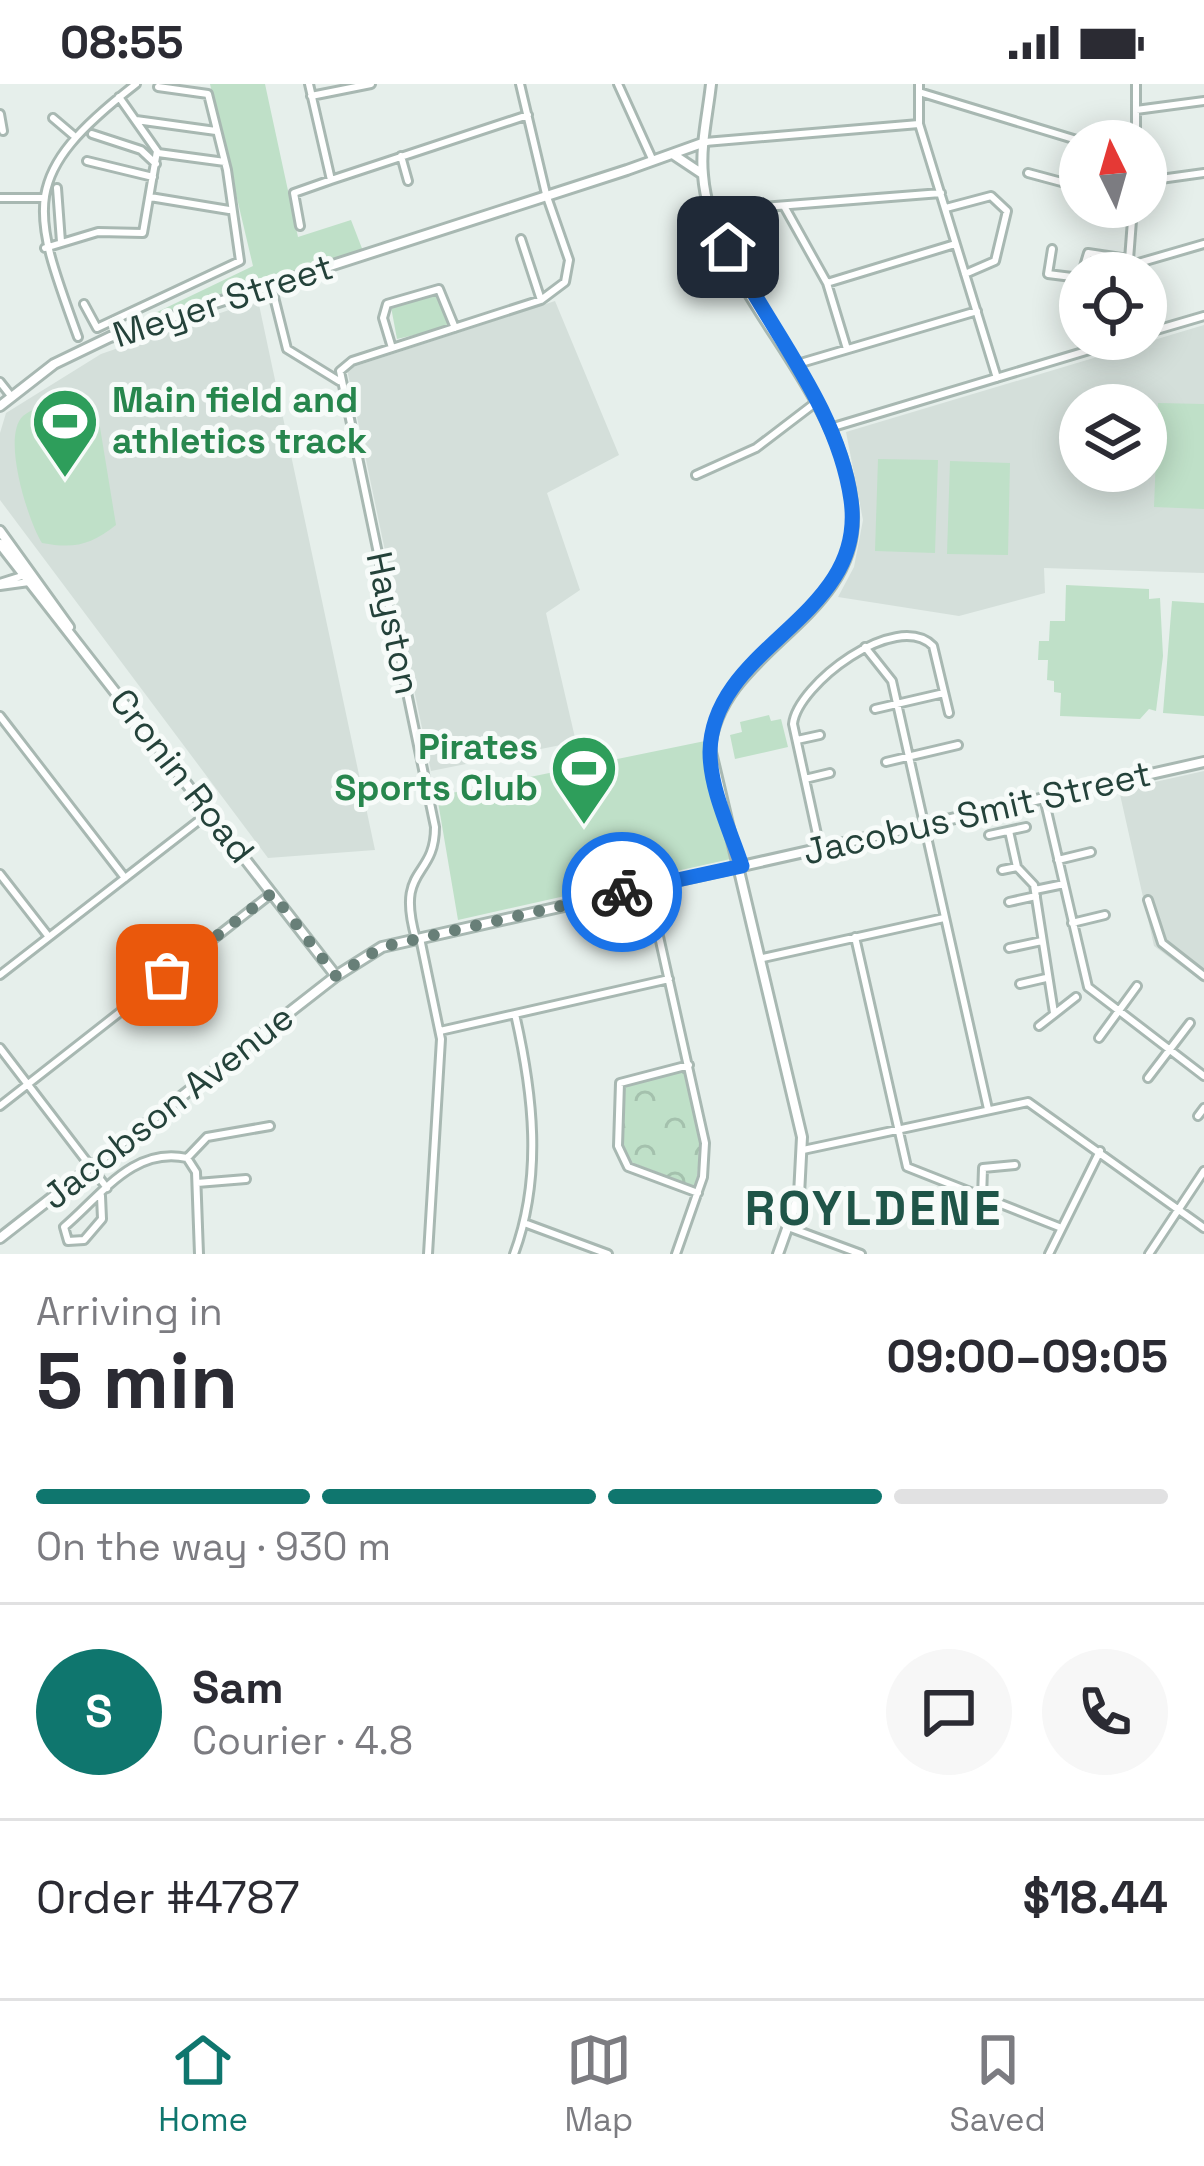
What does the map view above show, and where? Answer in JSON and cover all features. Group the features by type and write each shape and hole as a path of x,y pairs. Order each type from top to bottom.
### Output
{"street":[{"path":"78,337 45,248 44,198 57,160 74,136 136,84"},
{"path":"309,84 334,178"},
{"path":"311,96 371,84"},
{"path":"271,284 287,349 341,382 343,365 541,300 560,288 569,268 546,196 520,84"},
{"path":"618,84 653,161"},
{"path":"712,84 702,174 713,211 738,268 830,428 851,500 852,529 843,566 822,599 736,683 712,732 712,774 742,866 803,1150 778,1254"},
{"path":"1136,84 1136,120"},
{"path":"84,304 98,328 236,266 242,248 206,92 158,87"},
{"path":"997,378 919,124 919,88 1059,134"},
{"path":"45,248 98,232 140,236 157,153 119,97"},
{"path":"1136,110 1204,101"},
{"path":"0,114 3,131"},
{"path":"300,226 294,193 528,115"},
{"path":"53,118 74,136"},
{"path":"136,120 218,131"},
{"name":"Meyer Street","path":"1,405 96,342 705,142 919,124"},
{"path":"92,134 141,150 156,164"},
{"path":"157,153 225,162"},
{"path":"672,155 702,174"},
{"path":"401,156 408,181"},
{"path":"87,161 154,177"},
{"path":"1028,173 1059,181"},
{"path":"1167,178 1204,173"},
{"path":"57,188 61,242"},
{"path":"713,211 941,193"},
{"path":"946,208 991,196 1000,199 1007,212 995,261 965,274"},
{"path":"150,197 231,210"},
{"path":"0,198 44,198"},
{"path":"784,206 827,283 847,350"},
{"path":"521,239 541,300"},
{"path":"827,283 956,243"},
{"path":"1167,255 1204,244"},
{"path":"1052,249 1048,274 1059,274"},
{"path":"392,348 384,307 408,297 443,291 455,328"},
{"path":"794,365 977,311"},
{"path":"1167,327 1204,316"},
{"path":"830,428 1059,359"},
{"path":"0,382 11,396"},
{"name":"Hayston","path":"341,382 436,832 407,894 440,1031 428,1254"},
{"path":"696,475 760,446 816,402"},
{"name":"Cronin Road","path":"0,531 72,634 336,976"},
{"name":"Cronin Road","path":"0,544 31,576"},
{"path":"0,584 31,576"},
{"path":"820,848 796,740 796,710 865,647 892,635 929,641 949,713"},
{"path":"865,647 890,674 988,1108"},
{"path":"875,709 944,693"},
{"path":"0,716 125,878"},
{"path":"796,740 820,735"},
{"path":"886,762 958,745"},
{"name":"Jacobus Smit Street","path":"336,976 370,952 418,939 1204,762"},
{"path":"805,779 830,773"},
{"path":"1044,798 1088,987 1201,1073 1204,1062"},
{"path":"0,975 210,812"},
{"path":"988,835 1027,827"},
{"path":"1009,830 1017,867 1036,893 1054,1013"},
{"path":"1058,860 1090,852"},
{"path":"1001,870 1017,867"},
{"path":"0,874 49,937"},
{"path":"1009,902 1064,884"},
{"path":"648,886 705,1143 698,1193 676,1254"},
{"path":"0,1106 272,893"},
{"path":"1148,900 1162,943 1204,976"},
{"path":"1072,923 1105,915"},
{"path":"763,958 944,918"},
{"path":"855,937 896,1129 910,1171 1059,1227"},
{"path":"1009,948 1042,941"},
{"name":"Jacobson Avenue","path":"0,1238 336,976"},
{"path":"1020,984 1046,978"},
{"path":"440,1031 669,980"},
{"path":"1099,1039 1137,986"},
{"path":"1039,1026 1076,998"},
{"path":"514,1254 525,1223 533,1096 515,1014"},
{"path":"1148,1078 1190,1023"},
{"path":"0,1048 104,1192 100,1222 84,1240 68,1241 64,1226 104,1192 136,1163 187,1158 203,1138 270,1126"},
{"path":"688,1065 631,1077 618,1085 619,1151 632,1169 698,1193"},
{"path":"803,1150 988,1108 1033,1103 1204,1228"},
{"path":"1198,1116 1204,1108"},
{"path":"1048,1254 1100,1150"},
{"path":"187,1158 197,1183 199,1254"},
{"path":"982,1199 982,1168 1016,1165"},
{"path":"1148,1254 1204,1171"},
{"path":"197,1183 246,1179"},
{"path":"525,1223 608,1254"},
{"path":"788,1227 861,1254"}],"shaded area":[{"path":"258,300 375,850 268,858 0,500 0,433 6,413 101,354"},
{"path":"555,301 619,455 547,493 580,590 546,613 576,742 431,771 347,369"},
{"path":"1204,325 1204,573 1044,568 1045,593 959,616 838,597 854,567 863,520 846,432 1087,360 1167,360 1167,336"},
{"path":"1204,771 1204,983 1154,946 1119,790"}],"green space":[{"path":"210,84 265,84 298,237 351,220 363,251 126,327 253,266"},
{"path":"441,291 454,318 449,327 397,339 391,307"},
{"name":"Main field and athletics track","path":"58,400 98,415 116,525 90,541 64,546 42,543 24,498 15,441 23,416"},
{"path":"1167,403 1204,404 1204,509 1154,507 1155,492 1167,492"},
{"path":"878,459 938,460 935,553 875,551"},
{"path":"950,461 1010,463 1008,555 947,554"},
{"path":"1066,585 1149,589 1149,599 1160,598 1163,656 1156,711 1149,709 1140,719 1060,716 1061,693 1054,692 1054,681 1047,680 1048,660 1038,660 1039,641 1049,641 1050,621 1065,621"},
{"path":"1172,601 1204,603 1204,716 1163,713"},
{"path":"769,715 771,721 781,719 788,747 735,759 730,735 742,732 740,722"},
{"name":"Pirates Sports Club","path":"705,741 735,858 458,920 437,796"},
{"path":"681,1070 687,1073 701,1139 696,1187 625,1160 619,1131 618,1110 626,1083"}],"way so far":[{"path":"167,975 272,893 336,976 382,947 622,892"}],"place":[{"name":"Main field and athletics track","path":"65,480"},
{"name":"Pirates Sports Club","path":"584,827"}],"district":[{"name":"ROYLDENE","path":"874,1208"}],"route":[{"path":"622,892 742,866 712,774 714,723 736,683 833,584 852,529 851,500 830,428 728,247"}]}
